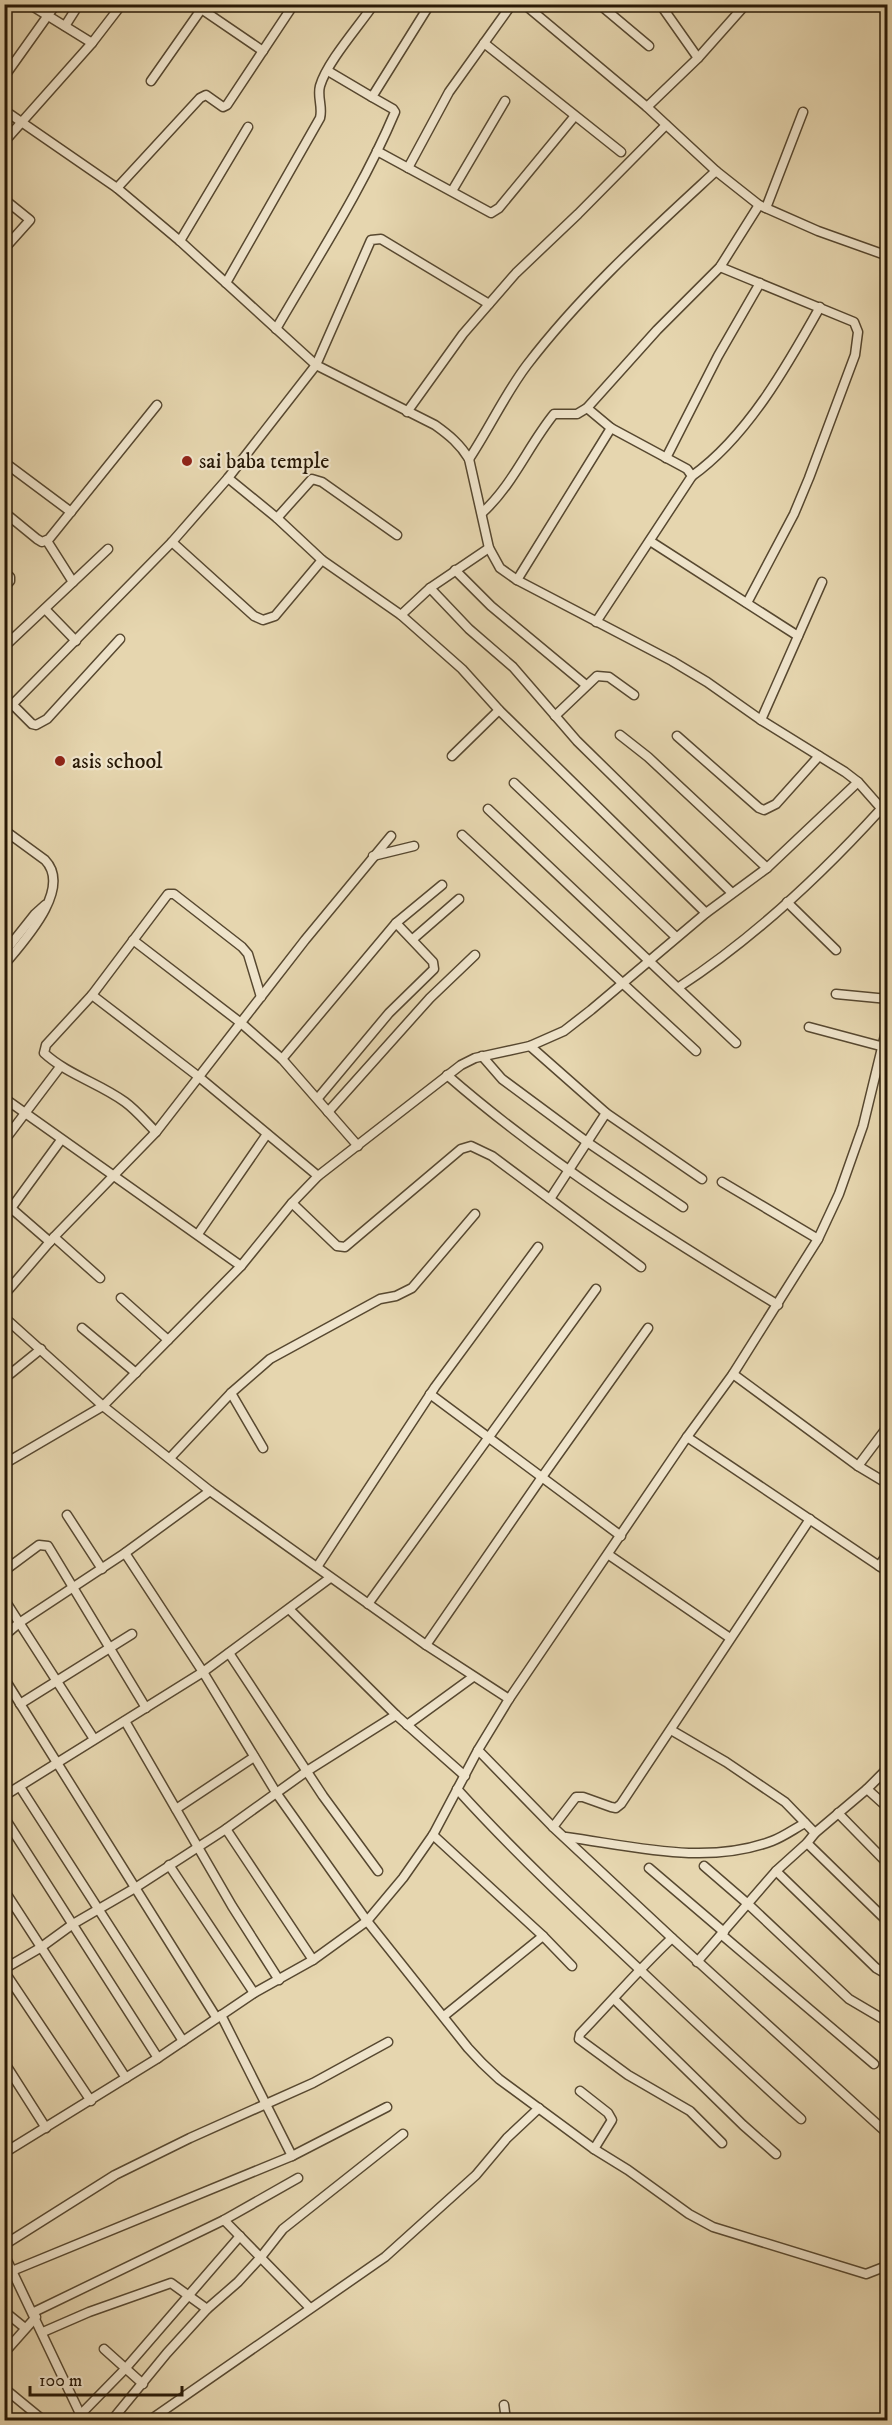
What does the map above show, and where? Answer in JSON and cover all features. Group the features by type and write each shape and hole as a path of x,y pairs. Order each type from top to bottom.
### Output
{"street":[{"path":"29,4 92,43"},
{"path":"4,77 56,4"},
{"path":"65,26 79,4"},
{"path":"4,142 92,43 122,4"},
{"path":"117,188 200,98 206,95 223,107 227,105 294,4"},
{"path":"226,283 320,118 322,112 319,92 328,71 374,4"},
{"path":"372,97 430,4"},
{"path":"408,168 449,92 512,4"},
{"path":"599,4 649,46"},
{"path":"660,4 698,58"},
{"path":"647,107 698,58 746,4"},
{"path":"525,5 647,107 716,171 762,206 818,231 888,256"},
{"path":"151,81 200,6 263,51"},
{"path":"484,43 574,117 621,152"},
{"path":"276,329 377,151 395,112 389,106 328,71"},
{"path":"452,191 505,101"},
{"path":"4,110 117,188 180,241 316,365 450,435 469,459 489,548 500,568 517,580 672,661 707,682 761,720 858,782 884,813 787,902 708,968 679,987"},
{"path":"482,513 505,490 554,414 577,414 587,408 657,330 720,267 762,206 803,112"},
{"path":"377,151 491,213 574,117"},
{"path":"407,412 463,334 516,273 666,125"},
{"path":"180,241 249,127"},
{"path":"469,459 525,367 567,316 641,240 716,171"},
{"path":"4,199 30,220 4,249"},
{"path":"4,713 172,543 228,478 316,365 371,240 376,238 423,262 489,304"},
{"path":"720,267 855,322 858,332 855,355 794,514 747,603"},
{"path":"666,458 717,356 760,283"},
{"path":"596,622 692,476 728,445 768,391 820,307"},
{"path":"46,542 157,405"},
{"path":"587,408 611,428 687,469 692,476"},
{"path":"517,580 611,428"},
{"path":"4,462 71,512"},
{"path":"228,478 277,518 322,560 401,615 462,669 499,710 706,913"},
{"path":"277,518 312,479 322,482 397,535"},
{"path":"4,512 37,539 46,542 73,582"},
{"path":"4,527 12,519"},
{"path":"650,541 798,636"},
{"path":"172,543 254,616 263,620 275,616 322,560"},
{"path":"401,615 430,588 489,548"},
{"path":"4,646 108,549"},
{"path":"455,570 491,606 586,685"},
{"path":"4,572 10,577 10,581 4,588"},
{"path":"761,720 822,582"},
{"path":"430,588 469,629 513,667 577,741 732,893"},
{"path":"45,609 76,641"},
{"path":"13,705 32,724 41,723 120,639"},
{"path":"555,716 597,676 602,675 634,695"},
{"path":"452,756 499,710"},
{"path":"620,735 648,757 767,868"},
{"path":"677,736 764,810 776,804 819,756"},
{"path":"4,1464 103,1406 242,1266 292,1203 318,1176 461,1065 482,1056 530,1046 564,1031 676,937 767,868 858,782"},
{"path":"514,783 676,937"},
{"path":"488,809 736,1043"},
{"path":"4,830 50,866 53,874 53,886 40,919 4,965"},
{"path":"462,835 621,985 696,1051"},
{"path":"4,1295 52,1240 156,1132 240,1023 391,836"},
{"path":"372,857 414,846"},
{"path":"282,1059 396,922 442,885"},
{"path":"156,1132 126,1102 60,1067 44,1053 44,1047 92,995 165,896 174,894 242,947 248,954 261,997"},
{"path":"413,939 459,899"},
{"path":"787,902 836,950"},
{"path":"4,953 35,914 46,904"},
{"path":"318,1098 389,1014 434,969 433,962 396,922"},
{"path":"133,940 240,1023 282,1059 358,1146"},
{"path":"328,1112 430,998 475,956"},
{"path":"836,994 888,999"},
{"path":"92,995 199,1077 318,1176"},
{"path":"4,2139 8,2151 158,2058 254,1993 313,1960 367,1921 403,1878 433,1835 478,1750 509,1699 732,1374 818,1239 839,1194 863,1126 888,1023"},
{"path":"809,1027 884,1047"},
{"path":"530,1046 606,1113 702,1179"},
{"path":"482,1056 502,1079 587,1142 682,1207"},
{"path":"4,1142 60,1067"},
{"path":"447,1075 483,1106 662,1234 778,1305"},
{"path":"4,1098 242,1266"},
{"path":"550,1199 606,1113"},
{"path":"198,1234 267,1134"},
{"path":"4,1218 61,1140"},
{"path":"292,1203 337,1246 345,1247 461,1149 471,1146 492,1156 641,1267"},
{"path":"722,1182 818,1239"},
{"path":"12,1209 100,1278"},
{"path":"170,1458 231,1393 270,1359 370,1304 412,1288 475,1214"},
{"path":"317,1567 430,1394 538,1247"},
{"path":"368,1604 596,1289"},
{"path":"121,1298 168,1340"},
{"path":"4,1317 103,1406 210,1491 426,1645 509,1699"},
{"path":"82,1328 136,1373"},
{"path":"426,1645 648,1328"},
{"path":"4,1379 41,1349"},
{"path":"732,1374 858,1466 888,1484"},
{"path":"231,1393 262,1448"},
{"path":"430,1394 621,1536"},
{"path":"858,1466 888,1426"},
{"path":"687,1437 888,1572"},
{"path":"4,1636 19,1623 102,1569 210,1491"},
{"path":"67,1515 102,1569"},
{"path":"554,1827 576,1797 618,1807 810,1519"},
{"path":"4,1571 39,1545 45,1544 52,1550 146,1708"},
{"path":"125,1553 203,1672 277,1794 367,1921 482,2063 499,2079 594,2149 628,2170 689,2214 713,2227 866,2274 884,2267 888,2262"},
{"path":"879,1566 888,1553"},
{"path":"609,1555 730,1638"},
{"path":"4,1796 203,1672 290,1610 330,1578"},
{"path":"4,1599 94,1739"},
{"path":"290,1610 396,1715 465,1776"},
{"path":"20,1704 132,1634"},
{"path":"229,1653 323,1796 378,1871"},
{"path":"407,1725 473,1677"},
{"path":"4,1678 218,2016 292,2156"},
{"path":"91,2101 4,1970 73,1924 135,1888 226,1829 307,1771 396,1715"},
{"path":"125,1721 197,1847 279,1980"},
{"path":"671,1730 726,1762 785,1802 815,1833"},
{"path":"478,1750 554,1827 697,1962 888,2134"},
{"path":"176,1809 254,1757"},
{"path":"697,1962 776,1871 888,1768"},
{"path":"20,1787 183,2041"},
{"path":"457,1789 504,1841 716,2043 801,2119"},
{"path":"867,1789 888,1808"},
{"path":"838,1813 888,1864"},
{"path":"4,1818 158,2058"},
{"path":"565,1837 689,1854 713,1854 773,1841 805,1823"},
{"path":"226,1829 313,1960"},
{"path":"433,1835 543,1936 572,1966"},
{"path":"807,1843 888,1922"},
{"path":"169,1865 254,1993"},
{"path":"704,1866 849,1999 888,2022"},
{"path":"649,1868 874,2064"},
{"path":"776,1871 876,1968 888,1975"},
{"path":"4,1890 126,2078"},
{"path":"444,2016 543,1936"},
{"path":"672,1938 639,1969 580,2034 579,2039 628,2075 690,2111 722,2143"},
{"path":"614,1999 743,2125 776,2154"},
{"path":"4,2245 115,2175 190,2138 313,2083 388,2043"},
{"path":"4,2062 46,2128"},
{"path":"580,2091 608,2113 612,2120 594,2149"},
{"path":"12,2271 292,2156 387,2107"},
{"path":"150,2421 385,2257 476,2175 507,2138 539,2108"},
{"path":"111,2421 167,2353 207,2309 238,2282 283,2229 403,2134"},
{"path":"4,2353 35,2315 120,2269 224,2220 298,2178"},
{"path":"224,2220 310,2308"},
{"path":"4,2254 82,2418 240,2236"},
{"path":"43,2332 163,2284 171,2283 177,2286 207,2309"},
{"path":"4,2311 25,2328"},
{"path":"104,2349 142,2384"},
{"path":"4,2388 43,2421"},
{"path":"504,2405 506,2421"}],"place":[{"name":"sai baba temple","path":"187,461"},
{"name":"asis school","path":"60,761"}]}
